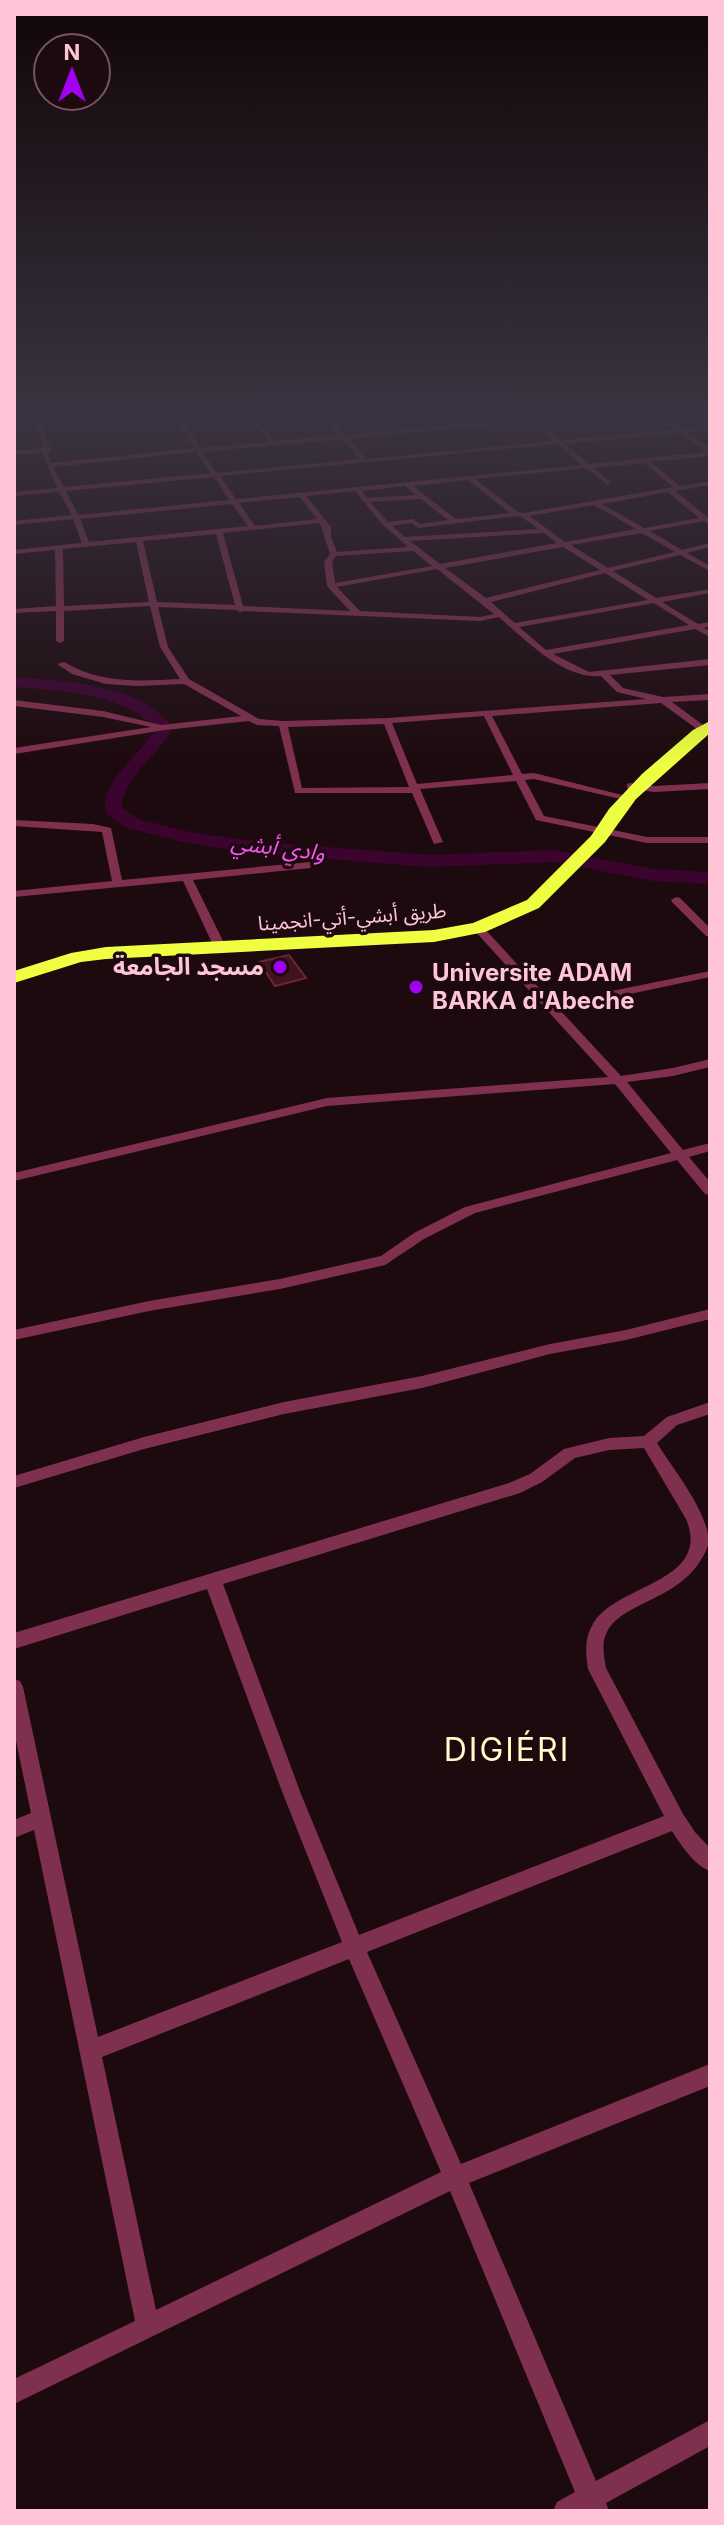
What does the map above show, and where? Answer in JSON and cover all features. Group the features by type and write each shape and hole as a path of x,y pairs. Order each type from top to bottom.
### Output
{"highway":[{"name":"طريق أبشي-أتي-انجمينا","path":"14,977 78,957 106,953 219,943 434,936 478,928 521,911 630,791 705,725"},
{"path":"14,967 90,946 219,943 443,927 485,917 548,883"}],"street":[{"path":"80,527 86,545"},
{"path":"14,552 264,527"},
{"path":"327,527 327,537 334,554"},
{"path":"390,527 485,601 544,653 581,673 605,675 710,662"},
{"path":"540,527 710,635"},
{"path":"637,527 710,569"},
{"path":"331,586 661,527"},
{"path":"404,539 546,531"},
{"path":"219,532 240,610"},
{"path":"139,541 164,647 186,681 250,718"},
{"path":"485,601 710,545"},
{"path":"59,548 60,641"},
{"path":"359,615 331,586 328,562 334,554 417,549"},
{"path":"512,626 710,591"},
{"path":"14,611 152,604 480,619 499,615"},
{"path":"544,653 710,624"},
{"path":"61,664 73,672 109,684 186,681"},
{"path":"605,675 620,690 663,700 705,725"},
{"path":"14,751 165,727 250,718 283,724 387,721 710,697"},
{"path":"14,703 103,714 165,727"},
{"path":"487,714 540,818 592,832 647,840 710,840"},
{"path":"387,721 438,842"},
{"path":"283,724 298,791 415,788 543,777 630,791 710,786"},
{"path":"14,823 107,830 118,884"},
{"path":"14,894 310,865"},
{"path":"187,877 219,943"},
{"path":"676,900 710,934"},
{"path":"478,928 618,1080 710,1191"},
{"path":"550,1007 710,974"},
{"path":"14,1177 327,1102 618,1080 710,1063"},
{"path":"14,1335 149,1306 280,1284 385,1260 419,1236 470,1210 710,1147"},
{"path":"14,1482 131,1447 284,1408 422,1382 550,1349 626,1335 710,1314"},
{"path":"14,1641 514,1488 536,1478 570,1453 587,1447 648,1442 672,1421 710,1408"},
{"path":"648,1442 697,1522 701,1539 697,1553 682,1577 606,1618 593,1637 593,1654 597,1669 676,1820 688,1839 710,1862"},
{"path":"213,1581 292,1794 353,1945 594,2505"},
{"path":"14,1687 148,2327"},
{"path":"14,1829 42,1818"},
{"path":"90,2051 676,1820"},
{"path":"14,2392 453,2178 710,2075"},
{"path":"566,2511 594,2505 710,2432"}],"building":[{"name":"مسجد الجامعة","path":"289,955 306,978 275,986 259,962"}],"waterway":[{"name":"وادي أبشي","path":"14,682 95,691 133,704 165,727 152,750 117,788 113,799 113,810 131,823 194,839 263,848 430,861 555,856 653,875 710,878"}],"place":[{"name":"مسجد الجامعة","path":"280,967"},
{"name":"Universite ADAM BARKA d'Abeche","path":"416,987"}],"district":[{"name":"DIGIÉRI","path":"507,1750"}]}
